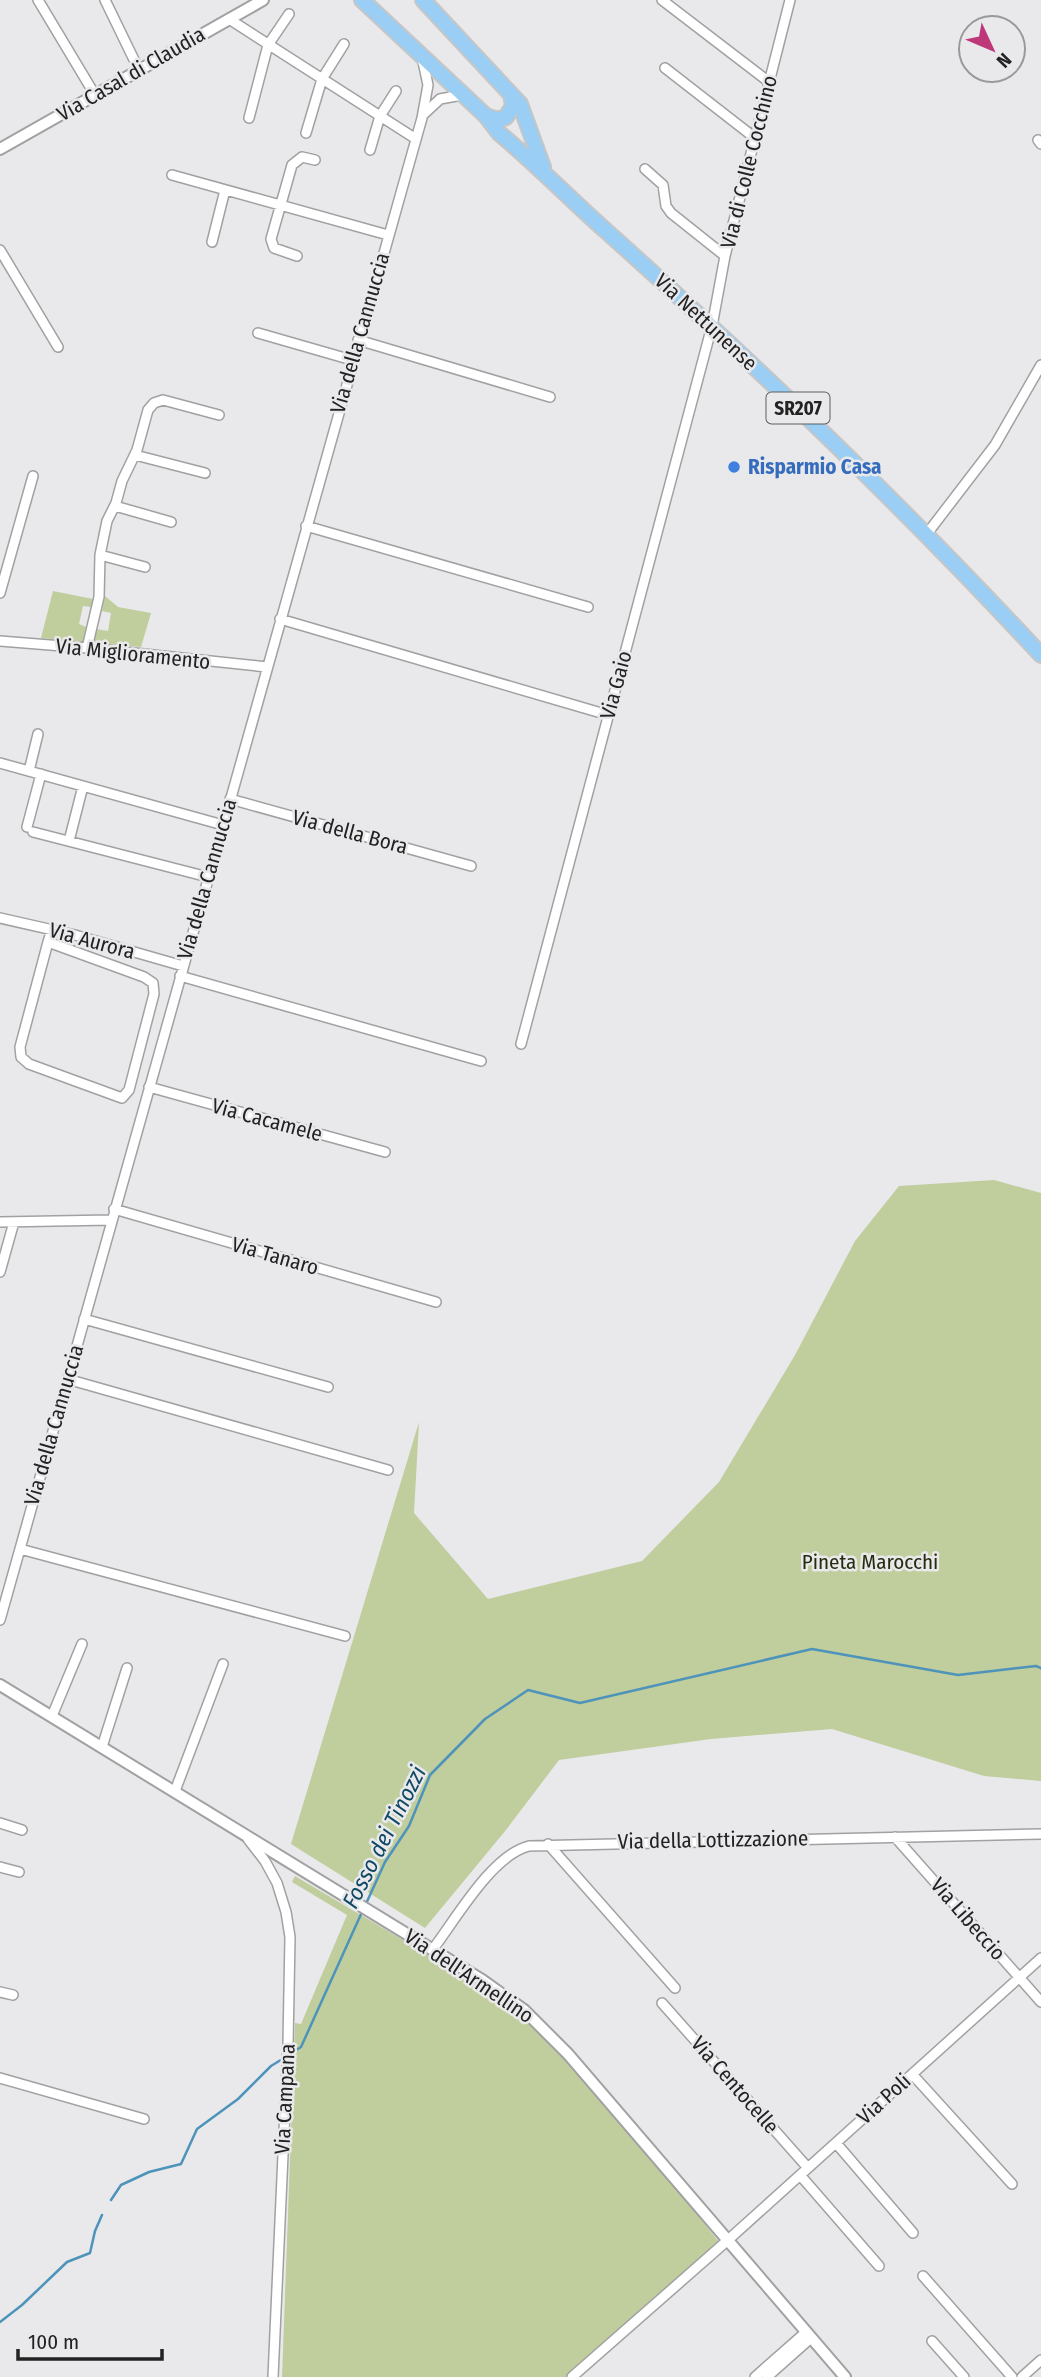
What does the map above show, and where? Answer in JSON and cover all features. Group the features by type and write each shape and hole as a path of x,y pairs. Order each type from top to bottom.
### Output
{"main road":[{"name":"Via Nettunense","path":"362,0 486,116 496,130 712,326 843,451 1041,655"},
{"name":"Via Nettunense","path":"423,0 510,92 525,116 545,172"},
{"path":"486,116 498,120 506,117 513,106 510,92"}],"street":[{"path":"38,0 95,95"},
{"path":"106,0 139,70"},
{"name":"Via Casal di Claudia","path":"0,149 263,0"},
{"path":"662,0 769,82"},
{"name":"Via di Colle Cocchino","path":"712,326 724,256 790,0"},
{"path":"249,118 268,45 289,14"},
{"path":"229,19 416,139"},
{"path":"306,133 322,79 344,44"},
{"name":"Via della Cannuccia","path":"0,1620 422,118 428,81 422,57"},
{"path":"665,68 755,138"},
{"path":"370,150 380,116 396,91"},
{"path":"422,118 440,99 463,95"},
{"path":"297,256 280,251 271,244 294,162 302,157 315,160"},
{"path":"645,169 663,185 666,206 671,213 724,256"},
{"path":"172,175 388,236"},
{"path":"212,242 225,190"},
{"path":"0,250 58,347"},
{"name":"Via Gaio","path":"521,1044 712,326"},
{"path":"258,333 352,360"},
{"path":"358,340 550,397"},
{"path":"926,535 992,449 1041,365"},
{"path":"87,648 100,591 100,555 107,520 135,455 148,410 157,401 167,400 219,415"},
{"path":"135,455 205,473"},
{"path":"0,593 33,476"},
{"path":"115,506 172,522"},
{"path":"306,526 588,607"},
{"path":"100,555 145,567"},
{"path":"280,619 608,715"},
{"name":"Via Miglioramento","path":"0,641 267,667"},
{"path":"29,771 38,734"},
{"path":"0,763 223,825"},
{"path":"41,774 30,829 208,877"},
{"path":"69,841 83,786"},
{"name":"Via della Bora","path":"230,799 471,866"},
{"name":"Via Aurora","path":"0,918 52,929 183,966"},
{"path":"48,942 145,977 153,983 154,994 129,1090 122,1098 29,1063 21,1057 20,1048 48,942 52,929"},
{"path":"180,976 481,1061"},
{"name":"Via Cacamele","path":"149,1087 385,1152"},
{"name":"Via Tanaro","path":"114,1209 436,1302"},
{"path":"0,1222 111,1220"},
{"path":"0,1272 14,1222"},
{"path":"84,1319 328,1387"},
{"path":"67,1379 388,1470"},
{"path":"20,1549 345,1636"},
{"path":"52,1717 82,1644"},
{"path":"175,1791 223,1664"},
{"path":"102,1747 127,1668"},
{"name":"Via dell'Armellino","path":"0,1685 502,1993 545,2029 845,2377"},
{"path":"0,1824 23,1830"},
{"name":"Via Campana","path":"242,1833 272,1874 288,1920 290,1952 273,2377"},
{"name":"Via della Lottizzazione","path":"433,1949 500,1862 525,1846 1041,1833"},
{"name":"Via Libeccio","path":"895,1837 1041,2002"},
{"path":"548,1844 675,1988"},
{"path":"0,1867 19,1872"},
{"name":"Via Poli","path":"572,2377 1041,1958"},
{"path":"0,1992 13,1995"},
{"name":"Via Centocelle","path":"663,2003 879,2266"},
{"path":"912,2074 1012,2184"},
{"path":"0,2078 144,2119"},
{"path":"836,2143 913,2233"},
{"path":"923,2276 1012,2377"},
{"path":"755,2377 809,2335"},
{"path":"767,2377 809,2335"},
{"path":"932,2342 964,2377"},
{"path":"1022,2377 1041,2360"}],"green space":[{"path":"53,591 93,599 91,607 83,606 79,624 86,627 83,642 41,638"},
{"path":"105,596 118,607 151,613 141,647 93,643 96,629 108,631 111,613 102,611"},
{"name":"Pineta Marocchi","path":"994,1180 1041,1193 1041,1781 984,1776 832,1729 711,1739 559,1760 506,1830 425,1928 291,1844 419,1422 414,1513 488,1599 642,1561 719,1482 795,1355 855,1241 899,1186"},
{"path":"295,1876 511,2004 568,2055 719,2242 566,2377 282,2377 295,2023 301,2024 347,1915 292,1882"}],"waterway":[{"name":"Fosso dei Tinozzi","path":"365,1906 385,1862 409,1826 430,1775 485,1719 528,1690 580,1703 812,1649 958,1675 1036,1666 1041,1668"},
{"name":"Fosso dei Tinozzi","path":"290,2054 301,2047 362,1912"},
{"name":"Fosso dei Tinozzi","path":"111,2200 121,2185 149,2172 181,2164 197,2129 238,2099 271,2066 284,2058"},
{"name":"Fosso dei Tinozzi","path":"0,2322 67,2262 90,2253 102,2215"}],"place":[{"name":"Risparmio Casa","path":"734,467"}]}
